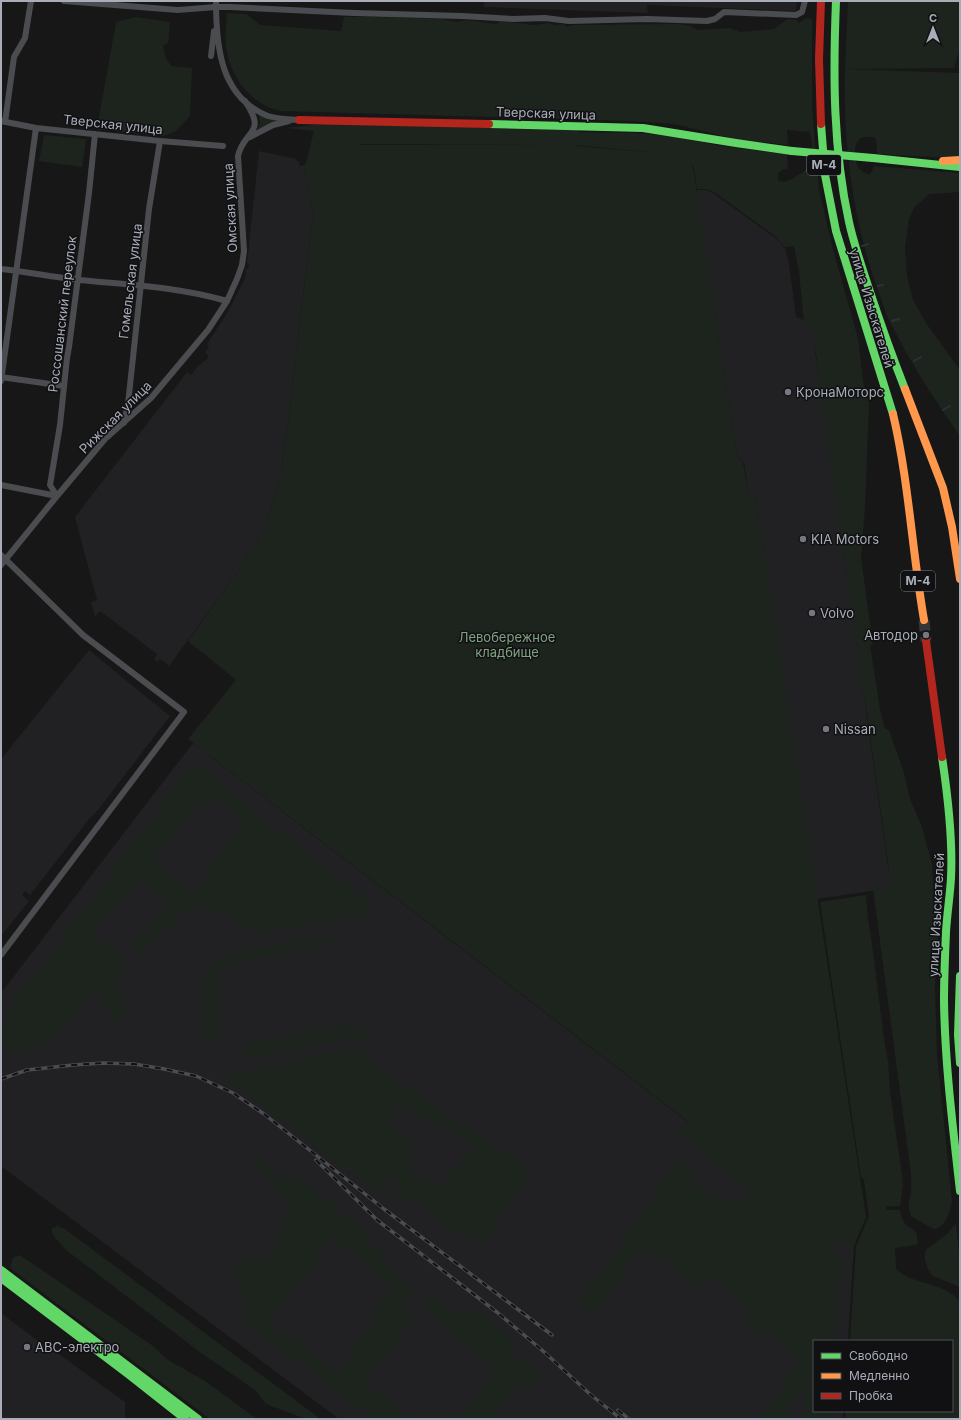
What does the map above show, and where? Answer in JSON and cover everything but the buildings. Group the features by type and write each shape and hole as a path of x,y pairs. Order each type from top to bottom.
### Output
{"main road":[{"name":"улица Изыскателей","path":"821,1 821,123 822,147 828,189 838,240 898,433 907,484 924,620"},
{"name":"улица Изыскателей","path":"836,1 834,46 837,148 847,214 881,326 946,495 960,580"},
{"name":"Тверская улица","path":"298,120 493,123 643,128 667,130 729,143 792,151 874,158"},
{"path":"874,158 928,162 960,160"},
{"path":"874,158 960,167"},
{"name":"улица Изыскателей","path":"926,641 946,783 951,843 951,877 946,932 944,1000 945,1045 948,1086 960,1191"},
{"name":"улица Изыскателей","path":"960,976 958,1035 960,1063"},
{"path":"1,1270 198,1419"},
{"path":"1,1278 185,1419"}],"street":[{"path":"3,121 14,57 25,38 31,1"},
{"path":"64,1 178,10 216,4 513,19 545,18 569,21 707,21 715,19 724,12 796,14 802,12 805,1"},
{"path":"216,4 216,22 220,56 224,71 233,87 245,101 269,116 298,120"},
{"path":"211,56 216,22"},
{"name":"Омская улица","path":"227,301 237,279 242,264 244,251 238,156 242,145 254,127 255,122 253,115 245,101"},
{"path":"248,138 273,126 298,120"},
{"name":"Тверская улица","path":"3,121 36,128 223,146"},
{"path":"1,380 36,128"},
{"name":"Россошанский переулок","path":"57,496 50,485 60,425 94,134"},
{"name":"Гомельская улица","path":"124,423 128,404 134,341 142,286 149,209 160,141"},
{"path":"1,269 78,280 205,294 227,301"},
{"name":"Рижская улица","path":"1,565 3,557 105,439 151,398 181,364 208,330 227,301"},
{"path":"1,377 64,386"},
{"path":"1,485 57,496"},
{"path":"1,955 184,712 83,635 3,557"}],"shaded area":[{"path":"484,1 797,1 796,11 647,5 648,13 484,7"},
{"path":"259,151 297,159 297,161 300,162 299,166 304,165 313,213 288,423 280,476 267,524 240,569 169,666 160,659 157,662 154,659 157,654 100,611 95,616 91,602 97,600 75,517 187,372 191,375 197,367 209,357 205,352 209,347 207,344 229,310 245,278 246,269 248,269 249,264 247,263"},
{"path":"696,190 706,190 713,193 777,239 785,248 789,264 796,317 811,323 891,888 817,899 756,496 749,496 744,463 737,456"},
{"path":"89,650 170,716 30,895 25,891 22,895 29,901 1,936 1,759"},
{"path":"193,743 850,1246 854,1246 848,1340 813,1340 813,1412 843,1412 843,1419 339,1419 1,1166 1,993"},
{"path":"1,1313 125,1402 125,1419 1,1419"}],"green space":[{"path":"848,1 960,1 960,47 954,68 845,69"},
{"name":"Левобережное кладбище","path":"227,13 246,14 260,25 341,31 344,17 442,19 456,22 467,20 496,24 500,21 534,25 549,23 555,25 563,24 567,27 572,25 679,24 690,26 698,30 730,28 740,32 774,29 788,19 796,20 799,23 806,18 812,19 812,106 819,190 835,257 858,338 863,382 869,403 865,507 861,558 873,644 870,645 880,709 885,729 889,730 904,773 910,799 922,827 932,864 937,936 935,987 937,1055 952,1201 947,1218 942,1225 934,1229 912,1217 909,1209 911,1174 873,889 890,887 888,863 822,406 816,354 811,327 804,322 799,272 794,246 785,247 775,236 714,192 706,189 697,189 694,168 690,161 693,168 737,456 743,463 749,496 756,495 866,1217 854,1246 850,1246 834,1235 833,1249 836,1259 843,1258 845,1264 840,1269 835,1340 813,1340 813,1412 831,1412 830,1419 805,1419 806,1387 784,1419 759,1419 798,1362 785,1346 748,1323 745,1303 703,1275 697,1287 670,1267 668,1252 653,1259 638,1250 598,1313 578,1305 680,1156 694,1168 698,1189 739,1202 753,1190 673,1132 690,1123 188,739 236,680 188,641 240,569 267,524 280,476 288,423 313,213 304,165 306,163 314,131 285,128 322,124 579,129 579,132 665,135 721,146 787,154 788,169 782,170 778,173 778,181 783,182 790,180 807,169 812,156 809,131 803,132 787,130 788,145 735,139 674,124 631,121 281,111 260,103 251,96 237,79 228,58 226,34","holes":["360,144 574,145 360,145","577,145 667,154 577,146"]},
{"path":"136,17 170,22 168,43 163,46 166,58 171,66 192,68 190,116 176,131 164,136 97,129 116,22"},
{"path":"845,69 960,73 960,156 933,157 877,154 876,138 866,137 857,142 855,156 858,167 870,175 874,166 960,173 960,192 929,194 914,208 909,219 905,247 907,277 913,300 926,323 960,370 960,436 923,380 898,337 886,313 876,285 855,206 846,124"},
{"path":"259,115 278,121 258,130 260,122"},
{"path":"44,135 86,139 82,167 39,161"},
{"path":"193,763 371,903 371,914 256,934 214,909 189,908 138,955 131,949 168,903 142,880 96,924 95,935 123,959 119,989 129,1011 115,1023 97,986 55,1037 20,1054 4,1046 1,1027 5,1016","holes":["219,801 245,822 193,892 155,866 155,859 196,804"]},
{"path":"866,895 903,1185 900,1206 886,1207 887,1210 900,1210 903,1221 916,1232 918,1243 916,1245 895,1248 896,1269 912,1279 948,1291 955,1296 960,1303 960,1419 845,1419 846,1412 953,1412 953,1340 850,1340 856,1247 869,1216 864,1180 861,1177 820,902"},
{"path":"333,934 331,945 224,965 220,970 216,1037 208,1042 201,1038 200,995 207,972 218,957 235,952"},
{"path":"354,1024 370,1034 366,1041 349,1038 250,1058 244,1052 245,1044"},
{"path":"354,1049 518,1163 528,1175 522,1188 483,1243 458,1235 423,1203 398,1195 400,1180 388,1178 388,1194 378,1194 223,1076","holes":["397,1103 475,1145 438,1189 409,1172 414,1138 385,1125"]},
{"path":"253,1157 279,1177 305,1179 361,1231 413,1292 404,1304 410,1315 406,1329 363,1382 408,1419 374,1419 242,1320 250,1305 241,1294 234,1269 250,1259 271,1259 290,1203 252,1163","holes":["332,1239 391,1287 340,1371 267,1322"]},
{"path":"956,1224 960,1262 960,1287 933,1276 927,1267 925,1259 927,1249 948,1233"},
{"path":"57,1226 65,1229 318,1417 316,1419 306,1419 266,1404 255,1390 201,1353 66,1250 53,1235 51,1229"},
{"path":"20,1255 153,1346 168,1360 205,1381 257,1419 210,1419 14,1271 10,1267 13,1258"},
{"path":"434,1295 464,1317 478,1309 513,1337 508,1353 518,1362 525,1359 536,1370 539,1377 532,1390 519,1386 495,1419 459,1419 497,1369 424,1312"}],"waterway":[{"path":"862,246 868,244"},
{"path":"878,286 883,285"},
{"path":"892,321 899,319"},
{"path":"914,361 921,357"},
{"path":"943,410 950,406"}],"tunnel":[{"path":"924,620 926,641"}],"railway":[{"path":"1,1079 27,1070 103,1063 134,1064 196,1076 233,1093 264,1114 384,1209 552,1335"},
{"path":"316,1160 377,1220 498,1313 543,1351 591,1395 621,1419"},
{"path":"618,1410 629,1419"}],"traffic: fast":[{"path":"836,1 835,112 844,195 851,231 858,256 905,389"},
{"path":"489,124 643,128 792,151"},
{"path":"821,124 825,175 836,231 893,414"},
{"path":"792,151 873,158"},
{"path":"873,158 960,167"},
{"path":"942,757 950,818 951,848 951,885 946,925 945,949 945,1025 950,1096 960,1191"},
{"path":"960,976 958,1035 960,1063"},
{"path":"1,1270 198,1419"},
{"path":"1,1278 185,1419"}],"traffic: slow":[{"path":"943,161 960,160"},
{"path":"905,389 943,488 952,527 960,579"},
{"path":"893,414 907,491 924,620"}],"traffic: jam":[{"path":"821,1 819,59 821,124"},
{"path":"299,120 489,124"},
{"path":"926,641 942,757"}],"place":[{"name":"КронаМоторс","path":"788,392"},
{"name":"KIA Motors","path":"803,539"},
{"name":"Volvo","path":"812,613"},
{"name":"Автодор","path":"926,635"},
{"name":"Nissan","path":"826,729"},
{"name":"АВС-электро","path":"27,1347"}]}
